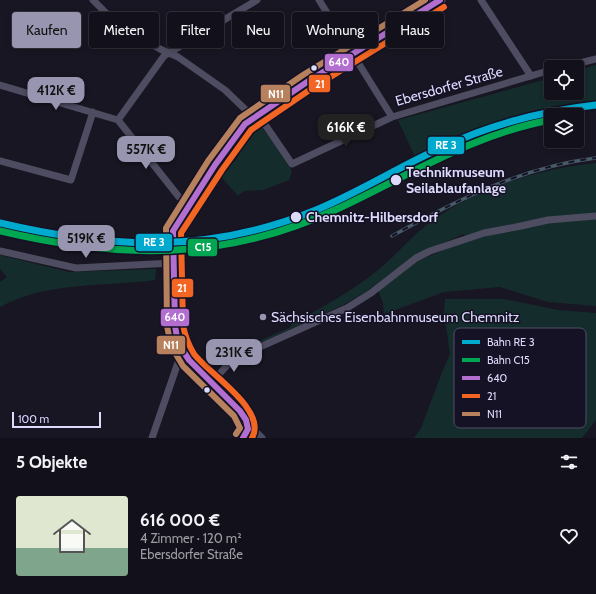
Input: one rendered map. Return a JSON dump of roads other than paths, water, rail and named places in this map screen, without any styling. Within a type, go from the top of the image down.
[{"type":"main road","points":[[173,275],[172,234],[189,205],[239,130],[254,116],[440,0]]},
{"type":"main road","points":[[175,309],[176,339],[182,351],[211,383],[240,410],[246,420],[247,435]]},
{"type":"street","points":[[93,0],[109,16],[130,32],[178,57],[212,80],[254,116]]},
{"type":"street","points":[[118,120],[168,52],[257,0]]},
{"type":"street","points":[[319,0],[392,117]]},
{"type":"street","points":[[481,0],[531,76]]},
{"type":"street","points":[[584,62],[596,59]]},
{"type":"street","name":"Ebersdorfer Straße","points":[[254,116],[264,123],[292,164],[392,117],[544,72]]},
{"type":"street","points":[[0,85],[118,120],[179,197],[189,205]]},
{"type":"street","points":[[0,161],[71,180],[93,112]]},
{"type":"street","points":[[211,383],[233,360],[347,308],[371,293],[416,258],[430,251],[484,234],[548,220],[596,216]]},
{"type":"street","points":[[0,251],[76,268],[173,263]]},
{"type":"street","points":[[152,438],[182,351]]},
{"type":"street","points":[[247,435],[255,431],[262,438]]},
{"type":"tunnel","points":[[173,275],[175,309]]},
{"type":"railway","points":[[392,236],[466,198],[516,177],[569,162],[596,158]]},
{"type":"rail line","name":"C15","points":[[0,231],[87,247],[129,250],[170,250],[212,247],[253,239],[295,226],[337,209],[441,157],[495,135],[522,126],[544,121]]},
{"type":"place","name":"Technikmuseum Seilablaufanlage","points":[[396,180]]},
{"type":"place","name":"Chemnitz-Hilbersdorf","points":[[296,217]]},
{"type":"place","name":"Sächsisches Eisenbahnmuseum Chemnitz","points":[[263,317]]}]
